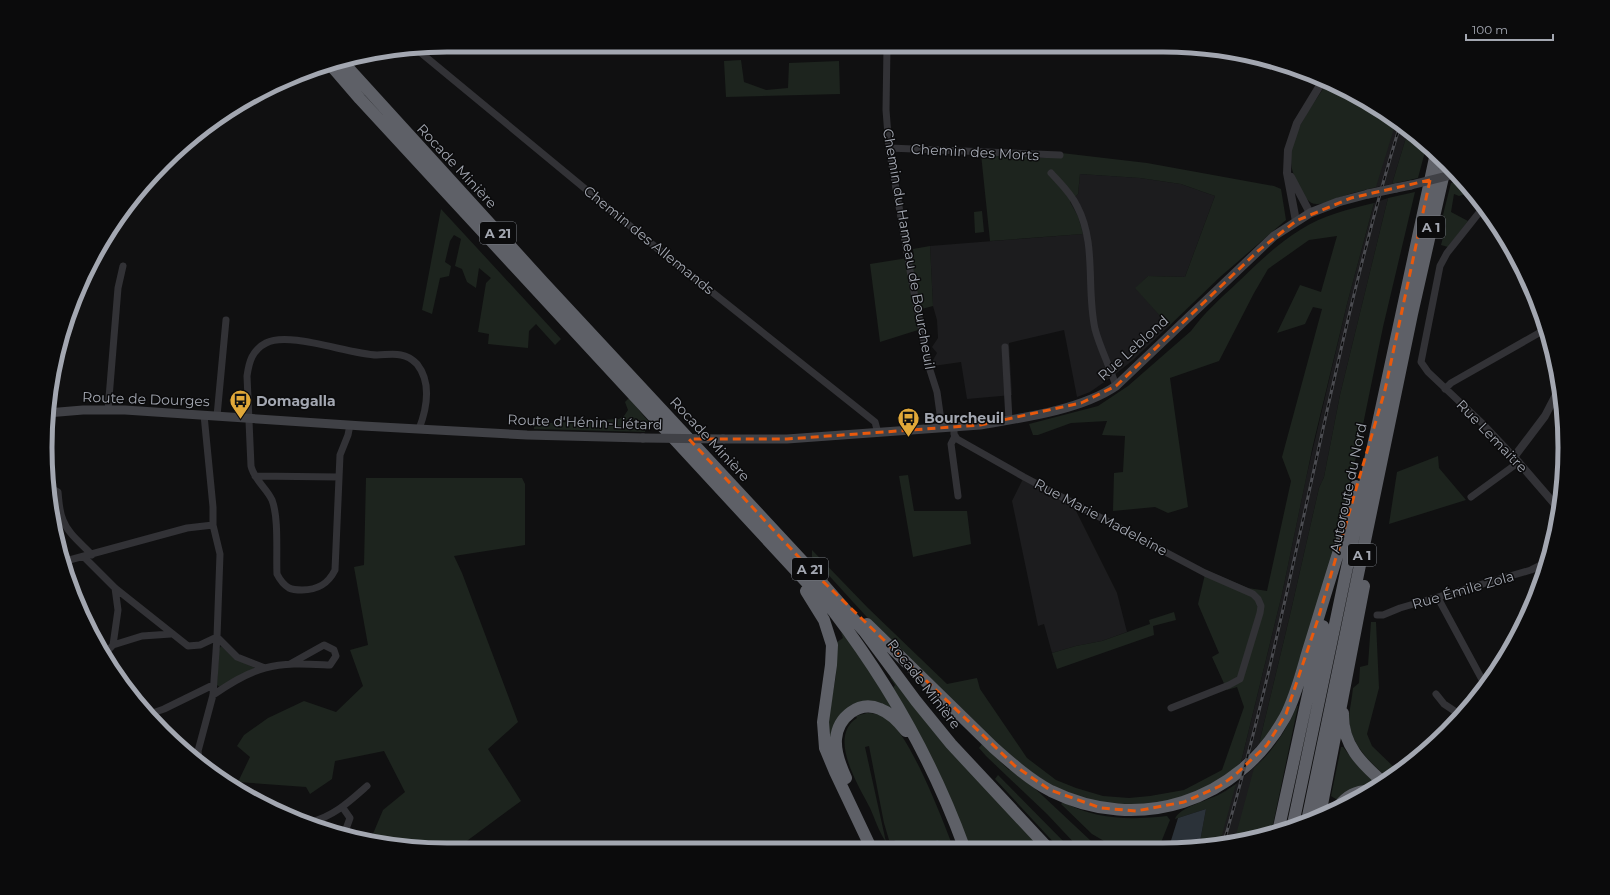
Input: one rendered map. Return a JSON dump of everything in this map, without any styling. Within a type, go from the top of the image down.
[{"type":"highway","name":"Rocade Minière","points":[[345,65],[538,276],[808,567],[864,631],[916,701],[951,744],[1043,843]]},
{"type":"highway","name":"Rocade Minière","points":[[333,69],[771,542],[834,612],[882,680],[921,748],[943,794],[962,843]]},
{"type":"highway","name":"Autoroute du Nord","points":[[1294,821],[1434,161]]},
{"type":"highway","name":"Autoroute du Nord","points":[[1308,815],[1418,290],[1445,171]]},
{"type":"highway","points":[[1379,778],[1358,759],[1349,744],[1343,723],[1346,684],[1418,290]]},
{"type":"highway","points":[[1279,825],[1342,541],[1362,465],[1385,390]]},
{"type":"highway","points":[[808,567],[832,587],[907,665],[1015,766],[1050,790],[1080,803],[1101,808],[1136,811],[1168,807],[1214,789],[1235,775],[1266,745],[1286,714],[1293,697],[1342,541]]},
{"type":"highway","points":[[771,542],[777,556],[816,605],[829,634],[832,645],[831,665],[823,722],[825,748],[838,780],[869,843]]},
{"type":"highway","points":[[1321,810],[1342,692],[1346,684]]},
{"type":"highway","points":[[878,843],[840,764],[836,744],[839,727],[846,716],[855,709],[862,707],[876,707],[884,710],[896,719],[921,748]]},
{"type":"main road","name":"Rue Leblond","points":[[878,432],[942,428],[954,432],[1081,403],[1098,396],[1116,386],[1274,236],[1296,221],[1310,213],[1345,200],[1449,175]]},
{"type":"main road","name":"Route de Dourges","points":[[54,412],[108,410],[364,426]]},
{"type":"main road","name":"Route d'Hénin-Liétard","points":[[364,426],[527,435],[724,439],[787,439],[878,432]]},
{"type":"street","name":"Chemin du Hameau de Bourcheuil","points":[[887,52],[886,110],[889,148],[912,282],[929,367],[937,392],[942,428]]},
{"type":"street","name":"Chemin des Allemands","points":[[422,53],[658,249],[875,422],[878,427],[878,432]]},
{"type":"street","points":[[1296,221],[1286,173],[1288,150],[1297,123],[1320,85]]},
{"type":"street","name":"Chemin des Morts","points":[[889,148],[1060,156]]},
{"type":"street","points":[[1287,168],[1310,213]]},
{"type":"street","points":[[1051,173],[1069,193],[1077,206],[1087,233],[1090,252],[1095,329],[1116,386]]},
{"type":"street","name":"Rue Lemaitre","points":[[1480,212],[1447,253],[1440,266],[1421,362],[1422,365],[1445,389],[1482,423],[1516,459],[1554,503]]},
{"type":"street","points":[[108,410],[118,288],[122,266]]},
{"type":"street","points":[[217,416],[226,320]]},
{"type":"street","points":[[1445,389],[1451,384],[1541,332]]},
{"type":"street","points":[[350,425],[348,435],[340,455],[335,570],[331,579],[320,587],[308,590],[291,589],[282,582],[277,574],[275,514],[273,503],[270,496],[255,476],[251,466],[247,376],[252,355],[258,348],[266,343],[284,338],[372,354],[403,355],[411,359],[416,364],[421,372],[426,391],[427,402],[419,429]]},
{"type":"street","points":[[1005,347],[1009,420]]},
{"type":"street","points":[[1471,497],[1516,459],[1545,416],[1555,397]]},
{"type":"street","points":[[198,754],[213,695],[220,554],[213,525],[213,507],[204,415]]},
{"type":"street","points":[[954,432],[951,444],[958,496]]},
{"type":"street","name":"Rue Marie Madeleine","points":[[954,432],[963,443],[1205,573],[1249,592],[1258,599],[1260,613],[1240,679],[1230,685],[1171,708]]},
{"type":"street","points":[[255,476],[339,477]]},
{"type":"street","points":[[54,490],[58,492],[60,511],[69,531],[92,554]]},
{"type":"street","points":[[68,561],[187,528],[213,525]]},
{"type":"street","points":[[84,557],[115,588],[188,646],[200,644],[217,637]]},
{"type":"street","name":"Rue Émile Zola","points":[[1377,615],[1383,615],[1400,608],[1531,570],[1540,565]]},
{"type":"street","points":[[113,645],[118,610],[115,588]]},
{"type":"street","points":[[1438,598],[1482,680]]},
{"type":"street","points":[[108,650],[113,645],[142,636],[171,634]]},
{"type":"street","points":[[217,637],[237,656],[265,668]]},
{"type":"street","points":[[213,695],[238,678],[265,668],[290,664],[330,665],[336,656],[334,650],[324,645],[290,664]]},
{"type":"street","points":[[154,712],[213,685]]},
{"type":"street","points":[[1436,694],[1444,704],[1456,712]]},
{"type":"street","points":[[315,820],[329,816],[343,808],[367,786]]},
{"type":"street","points":[[343,808],[350,818],[346,828]]},
{"type":"highlighted area","points":[[1430,180],[1385,390],[1318,619],[1286,714],[1267,745],[1235,775],[1220,786],[1184,802],[1136,811],[1101,808],[1050,790],[1015,766],[808,567],[689,439],[787,439],[980,425],[1081,403],[1116,386],[1258,251],[1296,221],[1351,198]]},
{"type":"shaded area","points":[[741,60],[744,82],[766,90],[788,88],[789,63],[839,61],[840,94],[726,97],[724,61]]},
{"type":"shaded area","points":[[1324,87],[1360,105],[1394,128],[1376,187],[1352,193],[1321,204],[1315,204],[1307,200],[1294,175],[1291,157],[1296,135],[1307,113]]},
{"type":"shaded area","points":[[1387,123],[1406,137],[1392,184],[1367,189]]},
{"type":"shaded area","points":[[1406,137],[1425,152],[1418,178],[1392,184]]},
{"type":"shaded area","points":[[1053,152],[1147,163],[1274,186],[1281,189],[1286,220],[1220,277],[1169,326],[1135,288],[1148,276],[1185,277],[1215,196],[1181,184],[1140,178],[1080,174],[1078,194],[1070,202],[1078,216],[1083,234],[990,241],[981,154],[1043,158]]},
{"type":"shaded area","points":[[1080,174],[1140,178],[1181,184],[1215,196],[1185,277],[1148,276],[1136,288],[1169,326],[1133,360],[1113,376],[1090,392],[1077,397],[1064,330],[1009,343],[1012,395],[967,399],[961,362],[933,366],[932,362],[937,353],[932,347],[938,338],[937,320],[933,306],[930,246],[1082,234],[1078,216],[1070,202],[1078,194]]},
{"type":"shaded area","points":[[1455,182],[1466,194],[1459,196],[1454,194],[1451,212],[1468,221],[1448,247],[1441,245],[1446,226],[1443,215],[1451,183]]},
{"type":"shaded area","points":[[1415,192],[1383,327],[1358,449],[1327,575],[1285,705],[1274,726],[1259,744],[1319,488],[1324,477],[1340,395],[1388,198]]},
{"type":"shaded area","points":[[1388,198],[1340,395],[1324,477],[1319,488],[1259,744],[1241,762],[1282,594],[1306,478],[1347,304],[1374,203]]},
{"type":"shaded area","points":[[1374,203],[1347,304],[1313,445],[1282,594],[1241,762],[1223,777],[1203,789],[1182,798],[1159,803],[1136,805],[1112,804],[1067,792],[1051,784],[1022,765],[1009,754],[899,650],[812,557],[812,550],[868,608],[947,684],[977,678],[980,689],[1027,758],[1056,780],[1103,796],[1129,798],[1184,790],[1222,770],[1244,707],[1237,687],[1227,690],[1212,657],[1219,653],[1198,604],[1206,570],[1248,588],[1267,591],[1291,481],[1282,457],[1322,309],[1313,307],[1305,324],[1277,333],[1300,285],[1321,292],[1337,236],[1309,240],[1268,269],[1219,361],[1170,378],[1188,507],[1168,513],[1155,507],[1113,511],[1114,473],[1123,472],[1125,436],[1102,435],[1107,421],[1071,423],[1038,435],[1033,435],[1029,424],[1098,406],[1128,386],[1191,331],[1201,318],[1219,300],[1283,242],[1300,230],[1327,216]]},
{"type":"shaded area","points":[[441,209],[561,339],[555,345],[536,324],[529,331],[528,348],[488,344],[489,334],[478,332],[486,283],[491,278],[479,268],[476,288],[467,282],[462,269],[455,266],[461,239],[454,235],[450,241],[445,262],[451,266],[449,276],[440,278],[432,314],[422,310]]},
{"type":"shaded area","points":[[982,211],[984,232],[975,233],[974,212]]},
{"type":"shaded area","points":[[930,246],[933,306],[914,311],[918,330],[880,342],[870,264],[914,257],[913,249]]},
{"type":"shaded area","points":[[629,398],[648,421],[645,432],[534,429],[534,427],[549,423],[619,419],[624,416],[628,410],[625,402]]},
{"type":"shaded area","points":[[1438,456],[1439,468],[1466,500],[1389,524],[1397,472]]},
{"type":"shaded area","points":[[908,475],[914,511],[967,511],[971,544],[913,557],[899,476]]},
{"type":"shaded area","points":[[1024,477],[1077,505],[1075,509],[1117,593],[1127,632],[1102,641],[1076,646],[1052,653],[1044,624],[1038,626],[1012,501]]},
{"type":"shaded area","points":[[366,478],[522,478],[525,484],[525,545],[454,556],[462,573],[518,722],[488,749],[521,801],[464,843],[396,840],[372,835],[383,810],[405,792],[384,751],[335,761],[332,779],[310,794],[306,787],[238,782],[250,757],[237,746],[244,735],[268,718],[304,701],[336,712],[363,686],[350,650],[368,645],[354,567],[364,565]]},
{"type":"shaded area","points":[[1174,612],[1176,620],[1153,626],[1154,635],[1057,669],[1052,653],[1076,646],[1102,641],[1150,624],[1149,620]]},
{"type":"shaded area","points":[[1371,622],[1376,622],[1379,688],[1367,734],[1372,746],[1394,767],[1384,774],[1362,752],[1350,726],[1349,716],[1353,688],[1359,683],[1360,667],[1368,665]]},
{"type":"shaded area","points":[[841,632],[858,653],[896,711],[863,704],[831,747],[828,721],[836,675],[837,642],[843,638]]},
{"type":"shaded area","points":[[221,646],[234,658],[255,668],[221,688],[217,685],[219,649]]},
{"type":"shaded area","points":[[892,676],[1038,843],[967,843],[893,688],[895,685],[890,678]]},
{"type":"shaded area","points":[[1298,706],[1272,828],[1236,836],[1254,768],[1268,754]]},
{"type":"shaded area","points":[[867,713],[881,715],[895,726],[915,758],[951,843],[898,843],[894,840],[889,840],[884,823],[869,746],[865,747],[886,842],[848,762],[845,749],[845,737],[848,726],[857,718],[856,716]]},
{"type":"shaded area","points":[[982,744],[1009,770],[1013,768],[1091,841],[1104,841],[1092,834],[1061,804],[1063,802],[1089,812],[1114,817],[1140,818],[1167,816],[1170,820],[1161,843],[1074,843],[1047,814],[979,748]]},
{"type":"shaded area","points":[[1341,747],[1343,747],[1374,781],[1339,801],[1331,796]]},
{"type":"shaded area","points":[[1263,759],[1245,834],[1209,840],[1222,793],[1236,784]]},
{"type":"shaded area","points":[[998,775],[1065,843],[1054,843],[995,779]]},
{"type":"shaded area","points":[[1236,784],[1221,839],[1200,841],[1206,809],[1175,819],[1188,807],[1224,792]]},
{"type":"shaded area","points":[[1206,809],[1200,841],[1170,843],[1178,818]]},
{"type":"shaded area","points":[[938,840],[939,843],[929,843]]},
{"type":"railway","points":[[1225,838],[1248,755],[1270,665],[1352,304],[1398,131]]},
{"type":"place","name":"Domagalla","points":[[241,420]]},
{"type":"place","name":"Bourcheuil","points":[[908,438]]}]
